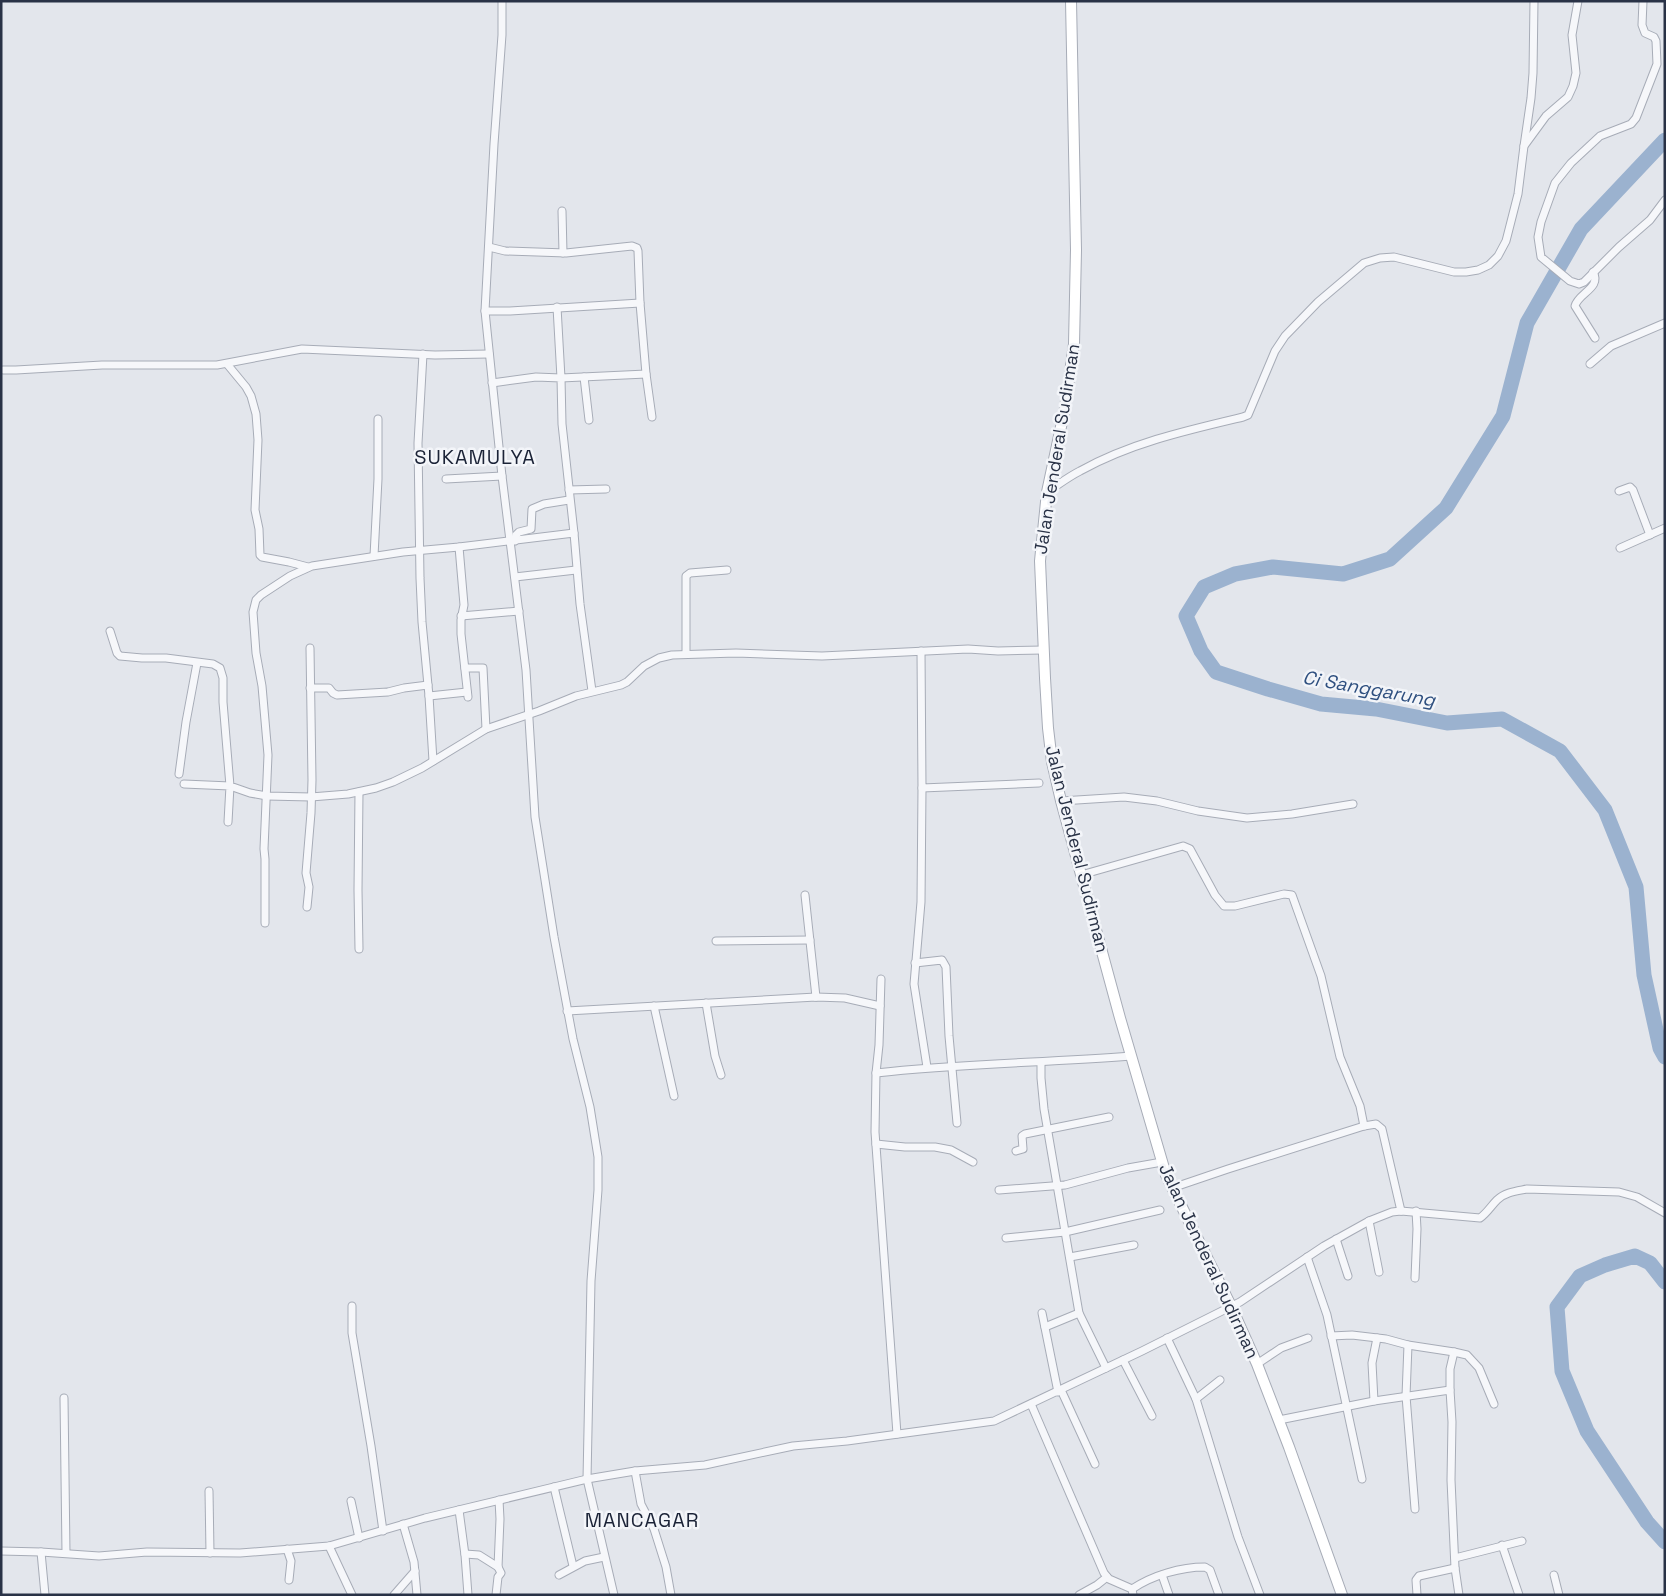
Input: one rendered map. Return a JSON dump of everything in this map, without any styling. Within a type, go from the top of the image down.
[{"type":"main road","name":"Jalan Jenderal Sudirman","points":[[1071,1],[1076,250],[1074,344],[1065,408],[1047,492],[1040,561],[1043,650],[1052,762],[1081,875],[1162,1162],[1172,1188],[1231,1306],[1279,1420],[1342,1595]]},
{"type":"street","points":[[502,1],[502,34],[485,311],[502,476],[513,541],[515,577],[530,713],[535,817],[554,937],[568,1011],[590,1108],[598,1157],[598,1190],[592,1281],[587,1479],[614,1595]]},
{"type":"street","points":[[1047,492],[1080,471],[1122,452],[1171,434],[1248,415],[1275,351],[1285,336],[1318,302],[1364,263],[1380,258],[1394,257],[1454,272],[1478,270],[1489,265],[1498,256],[1506,241],[1518,194],[1531,98],[1534,1]]},
{"type":"street","points":[[1524,146],[1546,116],[1568,96],[1573,86],[1576,73],[1572,35],[1578,1]]},
{"type":"street","points":[[1643,1],[1642,25],[1645,33],[1656,40],[1657,64],[1640,113],[1631,124],[1600,136],[1555,182],[1538,236],[1541,257],[1570,281],[1579,284],[1584,282],[1619,247],[1650,220],[1665,200]]},
{"type":"street","points":[[562,210],[562,253]]},
{"type":"street","points":[[488,247],[505,251],[562,253],[634,246],[637,248],[646,374],[652,417]]},
{"type":"street","points":[[1593,272],[1596,278],[1594,285],[1578,299],[1575,306],[1594,338]]},
{"type":"street","points":[[485,311],[640,303]]},
{"type":"street","points":[[557,307],[562,424],[574,533],[576,570],[592,691]]},
{"type":"street","points":[[1590,364],[1610,346],[1665,323]]},
{"type":"street","points":[[3,370],[102,365],[196,366],[227,364],[302,349],[423,354],[489,354]]},
{"type":"street","points":[[423,354],[418,443],[420,551],[422,622],[433,762]]},
{"type":"street","points":[[227,364],[246,387],[251,396],[256,414],[258,482],[255,510],[259,529],[260,555],[308,568]]},
{"type":"street","points":[[492,383],[536,377],[561,378],[646,374]]},
{"type":"street","points":[[584,377],[589,420]]},
{"type":"street","points":[[374,556],[378,479],[378,419]]},
{"type":"street","points":[[446,479],[502,476]]},
{"type":"street","points":[[1620,490],[1630,488],[1633,490],[1650,535]]},
{"type":"street","points":[[569,490],[606,490]]},
{"type":"street","points":[[513,541],[519,532],[531,529],[532,509],[544,504],[569,500]]},
{"type":"street","points":[[1620,548],[1665,528]]},
{"type":"street","points":[[265,923],[266,737],[262,686],[256,653],[254,605],[261,595],[290,576],[308,568],[374,556],[574,533]]},
{"type":"street","points":[[429,696],[467,694],[461,634],[461,616],[464,605],[459,547]]},
{"type":"street","points":[[515,577],[576,570]]},
{"type":"street","points":[[686,654],[686,576],[690,573],[728,570]]},
{"type":"street","points":[[461,616],[519,611]]},
{"type":"street","points":[[110,631],[117,653],[120,656],[166,658],[213,664],[218,666],[222,672],[230,786],[228,822]]},
{"type":"street","points":[[308,907],[309,887],[306,873],[312,797],[310,648]]},
{"type":"street","points":[[184,784],[230,786],[267,796],[312,797],[360,792],[393,782],[433,762],[486,729],[592,691],[628,682],[644,666],[659,658],[686,654],[736,652],[822,656],[968,649],[998,651],[1043,650]]},
{"type":"street","points":[[920,651],[921,902],[914,984],[927,1067]]},
{"type":"street","points":[[179,774],[196,663]]},
{"type":"street","points":[[465,668],[483,668],[486,729]]},
{"type":"street","points":[[310,688],[329,688],[337,695],[388,692],[428,685]]},
{"type":"street","points":[[922,788],[1039,783]]},
{"type":"street","points":[[359,949],[360,792]]},
{"type":"street","points":[[1061,800],[1124,797],[1157,801],[1198,811],[1247,818],[1292,814],[1353,804]]},
{"type":"street","points":[[1081,875],[1183,846],[1190,849],[1215,895],[1224,906],[1234,906],[1284,894],[1292,895],[1321,976],[1340,1057],[1360,1106],[1364,1126]]},
{"type":"street","points":[[805,895],[816,997]]},
{"type":"street","points":[[716,941],[810,940]]},
{"type":"street","points":[[915,963],[942,960],[946,967],[957,1123]]},
{"type":"street","points":[[881,979],[879,1045],[876,1073],[876,1144],[897,1434]]},
{"type":"street","points":[[568,1011],[816,997],[845,998],[880,1006]]},
{"type":"street","points":[[706,1003],[715,1056],[721,1075]]},
{"type":"street","points":[[654,1006],[674,1096]]},
{"type":"street","points":[[952,1066],[1131,1056]]},
{"type":"street","points":[[876,1073],[927,1067],[1131,1056]]},
{"type":"street","points":[[1041,1062],[1041,1078],[1048,1128],[1079,1313],[1106,1368]]},
{"type":"street","points":[[1016,1151],[1023,1149],[1022,1136],[1025,1134],[1109,1117]]},
{"type":"street","points":[[1172,1188],[1211,1174],[1364,1126],[1376,1124],[1382,1129],[1402,1211]]},
{"type":"street","points":[[876,1144],[935,1147],[951,1150],[973,1162]]},
{"type":"street","points":[[1000,1190],[1073,1183],[1128,1168],[1162,1162]]},
{"type":"street","points":[[1,1551],[99,1556],[147,1552],[240,1553],[329,1546],[403,1524],[587,1479],[635,1471],[697,1466],[793,1446],[847,1441],[992,1422],[1060,1391],[1231,1306],[1250,1296],[1336,1239],[1392,1212],[1402,1211],[1480,1218],[1501,1197],[1515,1191],[1527,1189],[1619,1192],[1637,1196],[1665,1213]]},
{"type":"street","points":[[1006,1238],[1065,1232],[1160,1210]]},
{"type":"street","points":[[1415,1278],[1416,1212]]},
{"type":"street","points":[[1369,1222],[1379,1272]]},
{"type":"street","points":[[1336,1239],[1348,1276]]},
{"type":"street","points":[[1070,1257],[1134,1245]]},
{"type":"street","points":[[1307,1257],[1322,1299],[1331,1334],[1362,1479]]},
{"type":"street","points":[[352,1306],[352,1333],[383,1531]]},
{"type":"street","points":[[1042,1313],[1048,1351],[1060,1391],[1095,1464]]},
{"type":"street","points":[[1045,1327],[1079,1313]]},
{"type":"street","points":[[1331,1334],[1377,1338],[1467,1356],[1475,1362],[1482,1374],[1494,1404]]},
{"type":"street","points":[[1167,1338],[1194,1394],[1238,1537],[1260,1595]]},
{"type":"street","points":[[1254,1360],[1308,1338]]},
{"type":"street","points":[[1374,1401],[1372,1363],[1377,1338]]},
{"type":"street","points":[[1408,1345],[1406,1396],[1415,1509]]},
{"type":"street","points":[[1454,1352],[1450,1369],[1452,1422],[1450,1480],[1455,1568],[1459,1595]]},
{"type":"street","points":[[1123,1360],[1152,1416]]},
{"type":"street","points":[[1194,1394],[1220,1380]]},
{"type":"street","points":[[1279,1420],[1374,1401],[1450,1390]]},
{"type":"street","points":[[64,1398],[66,1553]]},
{"type":"street","points":[[1031,1404],[1107,1577],[1132,1592],[1140,1584],[1162,1575],[1205,1566],[1210,1570],[1219,1595]]},
{"type":"street","points":[[635,1471],[641,1504],[654,1529],[664,1561],[671,1595]]},
{"type":"street","points":[[554,1487],[572,1563]]},
{"type":"street","points":[[209,1491],[210,1553]]},
{"type":"street","points":[[496,1595],[499,1572],[499,1500]]},
{"type":"street","points":[[351,1501],[359,1538]]},
{"type":"street","points":[[458,1510],[468,1595]]},
{"type":"street","points":[[403,1524],[414,1567],[417,1595]]},
{"type":"street","points":[[1455,1558],[1522,1541]]},
{"type":"street","points":[[1502,1545],[1519,1595]]},
{"type":"street","points":[[329,1546],[352,1595]]},
{"type":"street","points":[[287,1549],[292,1562],[289,1580]]},
{"type":"street","points":[[41,1552],[46,1595]]},
{"type":"street","points":[[465,1557],[479,1555],[499,1572]]},
{"type":"street","points":[[559,1575],[572,1563],[604,1557]]},
{"type":"street","points":[[394,1595],[414,1567]]},
{"type":"street","points":[[1417,1595],[1416,1580],[1419,1576],[1455,1568]]},
{"type":"street","points":[[1162,1575],[1169,1595]]},
{"type":"street","points":[[1554,1575],[1559,1595]]},
{"type":"street","points":[[1079,1595],[1107,1577]]},
{"type":"waterway","name":"Ci Sanggarung","points":[[1665,140],[1581,229],[1527,323],[1503,416],[1446,508],[1390,559],[1343,574],[1273,567],[1235,574],[1204,587],[1186,616],[1201,651],[1216,672],[1321,704],[1376,709],[1447,723],[1502,719],[1560,751],[1605,810],[1636,887],[1644,975],[1660,1048],[1665,1057]]},
{"type":"waterway","name":"Ci Sanggarung","points":[[1665,1282],[1650,1263],[1635,1256],[1605,1265],[1580,1276],[1557,1307],[1562,1371],[1587,1431],[1647,1522],[1665,1542]]},
{"type":"district","name":"SUKAMULYA","points":[[475,457]]},
{"type":"district","name":"MANCAGAR","points":[[642,1520]]}]
